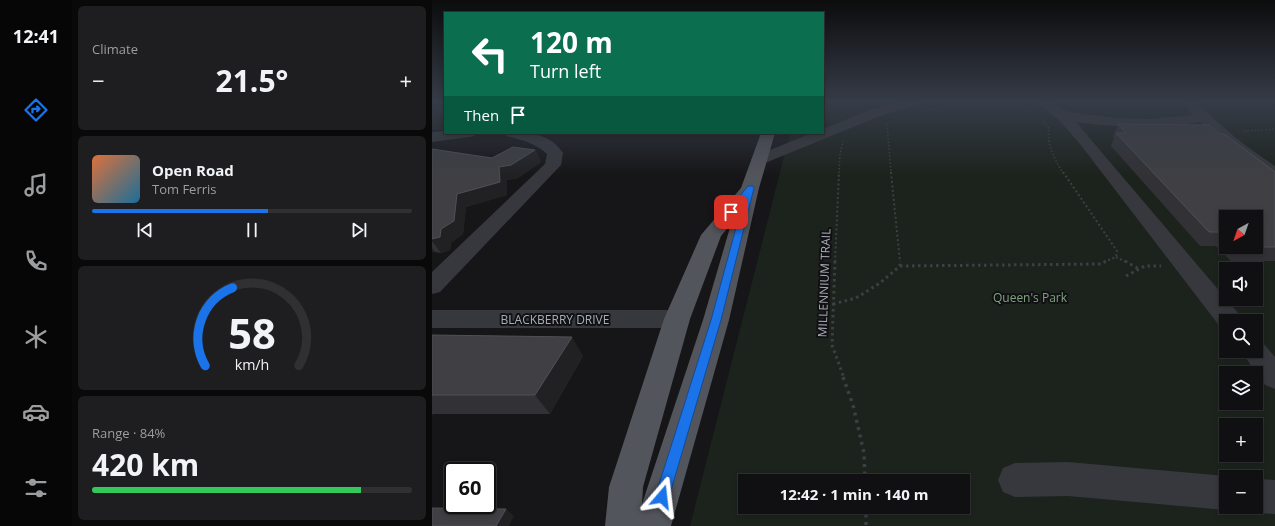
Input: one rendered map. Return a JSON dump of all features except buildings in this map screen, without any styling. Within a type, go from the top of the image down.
[{"type":"main road","points":[[653,526],[716,320],[750,188],[768,134]]},
{"type":"main road","points":[[623,526],[626,487],[678,319],[711,235],[750,188]]},
{"type":"street","points":[[836,127],[845,130]]},
{"type":"street","points":[[759,160],[851,127]]},
{"type":"street","points":[[1063,127],[1085,141],[1224,314]]},
{"type":"street","points":[[1213,127],[1241,151],[1275,174]]},
{"type":"street","points":[[432,137],[460,134]]},
{"type":"street","points":[[432,286],[553,165],[555,153],[544,142],[526,135],[518,134]]},
{"type":"street","name":"BLACKBERRY DRIVE","points":[[432,319],[678,319]]},
{"type":"street","points":[[1260,358],[1275,377]]},
{"type":"street","points":[[1015,480],[1068,479],[1219,492]]},
{"type":"street","points":[[1263,496],[1275,497]]},
{"type":"path","points":[[887,127],[900,266]]},
{"type":"path","points":[[1048,127],[1054,159],[1117,251],[1116,257]]},
{"type":"path","points":[[1048,132],[1055,127]]},
{"type":"path","points":[[1242,131],[1275,129]]},
{"type":"path","name":"MILLENNIUM TRAIL","points":[[845,130],[840,161],[832,345],[853,405],[864,453],[865,474]]},
{"type":"path","points":[[833,304],[856,298],[880,283],[900,266],[1101,264],[1116,257]]},
{"type":"path","points":[[1116,257],[1139,269]]},
{"type":"path","points":[[1126,276],[1145,266],[1164,266]]},
{"type":"path","points":[[866,514],[866,526]]},
{"type":"green space","points":[[432,127],[444,127],[444,130],[432,130]]},
{"type":"green space","name":"Queen's Park","points":[[824,127],[1275,127],[1275,526],[690,526],[790,134],[824,134]]},
{"type":"route","points":[[662,497],[716,320],[750,188],[731,212]]}]
